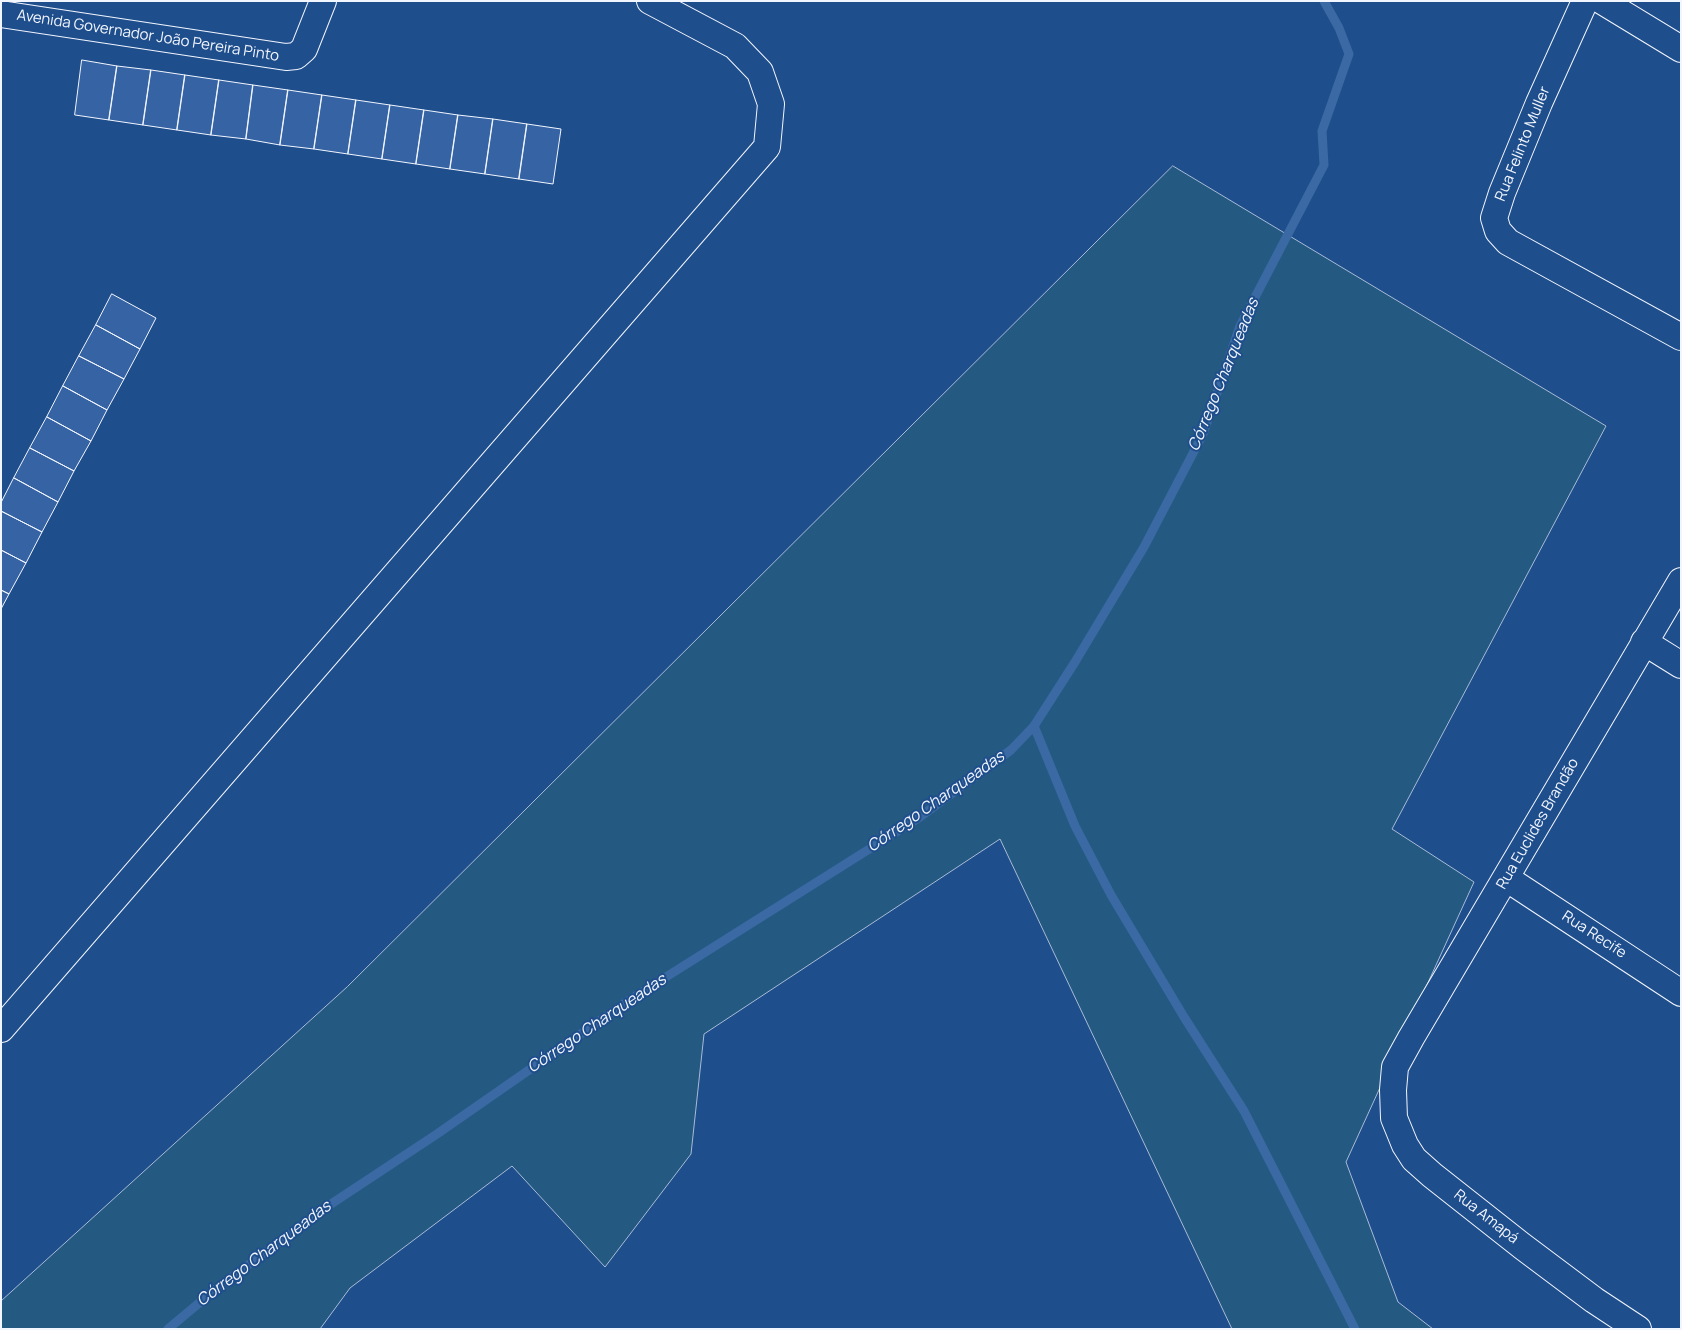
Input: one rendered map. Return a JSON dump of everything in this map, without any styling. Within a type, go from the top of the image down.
[{"type":"street","name":"Avenida Governador João Pereira Pinto","points":[[1,14],[57,11],[286,57],[296,56],[304,50],[323,1]]},
{"type":"street","points":[[1,1030],[767,147],[771,104],[760,72],[735,46],[650,1]]},
{"type":"street","name":"Rua Felinto Muller","points":[[1585,1],[1539,102],[1502,193],[1494,218],[1498,231],[1508,242],[1681,337]]},
{"type":"street","points":[[1602,1],[1681,49]]},
{"type":"street","name":"Rua Euclides Brandão","points":[[1395,1067],[1681,581]]},
{"type":"street","points":[[1644,642],[1681,665]]},
{"type":"street","name":"Rua Recife","points":[[1506,878],[1681,993]]},
{"type":"street","name":"Rua Amapá","points":[[1395,1067],[1393,1090],[1394,1118],[1405,1145],[1414,1159],[1522,1246],[1594,1300],[1638,1329]]},
{"type":"shaded area","points":[[1173,166],[1606,426],[1392,829],[1474,882],[1346,1162],[1398,1302],[1433,1329],[1232,1329],[1000,839],[704,1034],[691,1154],[605,1267],[512,1166],[350,1288],[320,1329],[1,1329],[1,1301],[347,987]]},
{"type":"building","points":[[82,60],[117,66],[109,120],[75,115]]},
{"type":"building","points":[[117,66],[151,70],[143,125],[109,120]]},
{"type":"building","points":[[151,70],[185,75],[177,130],[143,125]]},
{"type":"building","points":[[185,75],[219,80],[211,135],[177,130]]},
{"type":"building","points":[[219,80],[253,85],[246,139],[211,135]]},
{"type":"building","points":[[253,85],[288,90],[280,145],[246,139]]},
{"type":"building","points":[[288,90],[322,95],[314,149],[280,145]]},
{"type":"building","points":[[322,95],[356,100],[348,154],[314,149]]},
{"type":"building","points":[[356,100],[390,105],[382,159],[348,154]]},
{"type":"building","points":[[390,105],[424,110],[416,164],[382,159]]},
{"type":"building","points":[[424,110],[458,115],[450,169],[416,164]]},
{"type":"building","points":[[458,115],[493,119],[485,174],[450,169]]},
{"type":"building","points":[[493,119],[527,124],[519,179],[485,174]]},
{"type":"building","points":[[527,124],[561,129],[553,184],[519,179]]},
{"type":"building","points":[[112,294],[156,318],[140,349],[96,325]]},
{"type":"building","points":[[96,325],[140,349],[124,379],[79,356]]},
{"type":"building","points":[[79,356],[124,379],[107,410],[63,386]]},
{"type":"building","points":[[63,386],[107,410],[91,441],[47,417]]},
{"type":"building","points":[[47,417],[91,441],[74,471],[30,448]]},
{"type":"building","points":[[30,448],[74,471],[58,502],[14,478]]},
{"type":"building","points":[[14,478],[58,502],[42,532],[1,511],[1,503]]},
{"type":"building","points":[[1,511],[42,532],[26,563],[1,550]]},
{"type":"building","points":[[1,550],[26,563],[9,594],[1,590]]},
{"type":"building","points":[[1,590],[9,594],[1,609]]},
{"type":"waterway","name":"Córrego Charqueadas","points":[[168,1329],[217,1288],[328,1206],[437,1134],[631,999],[917,819],[1011,750],[1034,726],[1144,547],[1203,434],[1240,326],[1324,165],[1322,131],[1349,54],[1339,28],[1324,1]]},
{"type":"waterway","points":[[1034,726],[1075,826],[1111,895],[1184,1017],[1244,1111],[1355,1329]]}]
